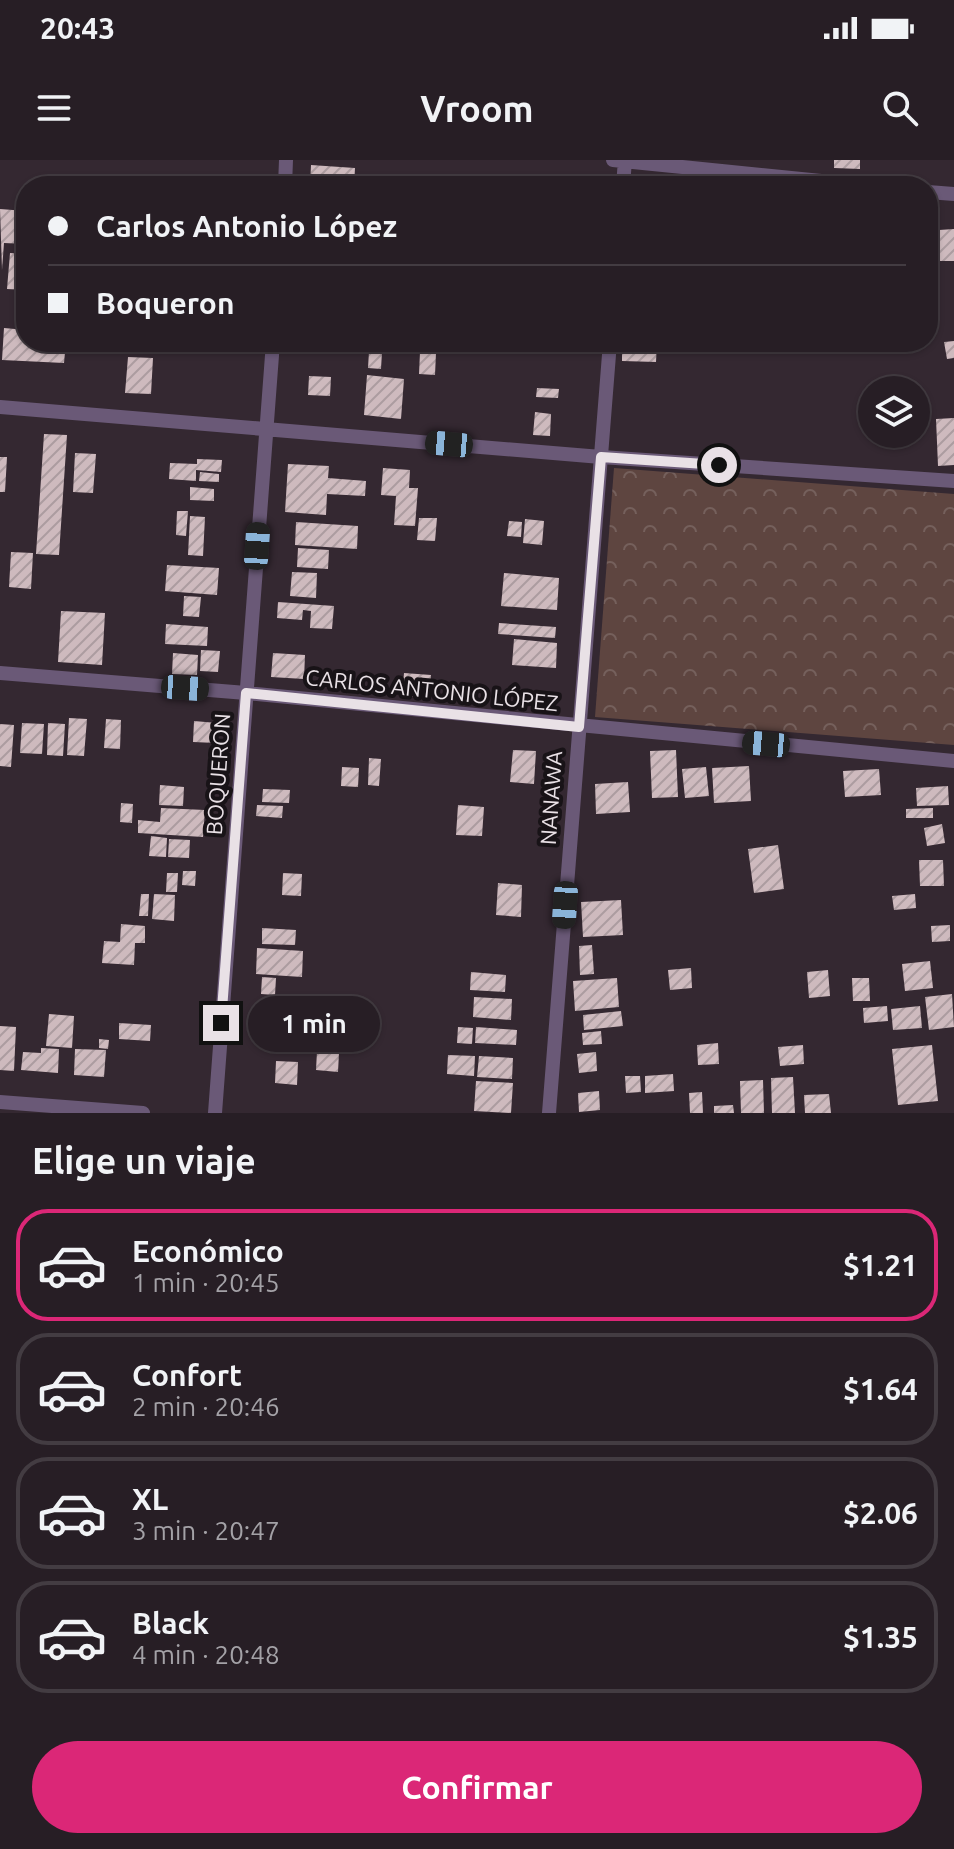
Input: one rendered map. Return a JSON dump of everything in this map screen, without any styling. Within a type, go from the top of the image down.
[{"type":"street","points":[[613,160],[776,176]]},
{"type":"street","name":"BOQUERON","points":[[215,1113],[272,352]]},
{"type":"street","name":"NANAWA","points":[[549,1113],[609,352]]},
{"type":"street","points":[[0,407],[601,457],[954,481]]},
{"type":"street","name":"CARLOS ANTONIO LÓPEZ","points":[[0,673],[246,693],[954,761]]},
{"type":"street","points":[[0,1102],[143,1113]]},
{"type":"green space","points":[[614,468],[954,494],[954,745],[595,717]]},
{"type":"building","points":[[834,160],[860,160],[860,169],[834,168]]},
{"type":"building","points":[[311,165],[355,168],[355,176],[310,176]]},
{"type":"building","points":[[0,209],[16,210],[16,244],[4,243],[2,270]]},
{"type":"building","points":[[954,229],[954,261],[939,261],[939,230]]},
{"type":"building","points":[[10,253],[16,253],[16,289],[7,289]]},
{"type":"building","points":[[4,328],[16,329],[16,352],[65,352],[64,363],[2,360]]},
{"type":"building","points":[[954,341],[954,358],[947,359],[944,342]]},
{"type":"building","points":[[369,352],[382,352],[381,369],[368,368]]},
{"type":"building","points":[[420,352],[436,353],[435,375],[419,374]]},
{"type":"building","points":[[622,352],[656,352],[656,362],[622,361]]},
{"type":"building","points":[[128,357],[153,358],[151,394],[125,393]]},
{"type":"building","points":[[367,375],[404,379],[401,419],[364,415]]},
{"type":"building","points":[[309,376],[331,377],[330,396],[308,395]]},
{"type":"building","points":[[537,388],[559,389],[558,398],[536,397]]},
{"type":"building","points":[[535,412],[551,414],[550,436],[533,435]]},
{"type":"building","points":[[954,418],[954,465],[938,466],[936,419]]},
{"type":"building","points":[[44,434],[67,435],[59,555],[36,554]]},
{"type":"building","points":[[75,453],[96,454],[93,493],[73,492]]},
{"type":"building","points":[[0,457],[7,457],[5,492],[0,492]]},
{"type":"building","points":[[197,459],[222,460],[221,472],[196,470],[196,481],[169,479],[170,463],[197,464]]},
{"type":"building","points":[[288,464],[329,466],[328,478],[366,481],[365,496],[327,494],[326,515],[285,512]]},
{"type":"building","points":[[383,468],[410,470],[409,488],[418,488],[415,526],[394,525],[396,496],[381,495]]},
{"type":"building","points":[[200,472],[219,474],[219,482],[199,481]]},
{"type":"building","points":[[190,487],[214,489],[214,501],[190,500]]},
{"type":"building","points":[[177,511],[188,511],[186,536],[176,535]]},
{"type":"building","points":[[190,516],[205,517],[203,556],[188,555]]},
{"type":"building","points":[[419,518],[437,518],[435,541],[417,540]]},
{"type":"building","points":[[525,519],[544,521],[542,545],[523,543]]},
{"type":"building","points":[[509,521],[522,522],[521,537],[507,536]]},
{"type":"building","points":[[296,522],[358,526],[357,549],[295,545]]},
{"type":"building","points":[[298,548],[329,550],[328,569],[297,567]]},
{"type":"building","points":[[11,552],[33,553],[31,589],[9,587]]},
{"type":"building","points":[[167,565],[219,568],[217,595],[165,591]]},
{"type":"building","points":[[292,572],[317,573],[316,598],[290,596]]},
{"type":"building","points":[[504,573],[559,578],[557,610],[501,606]]},
{"type":"building","points":[[184,596],[201,597],[199,617],[183,616]]},
{"type":"building","points":[[278,602],[334,606],[332,629],[310,628],[311,611],[303,610],[302,620],[277,618]]},
{"type":"building","points":[[61,611],[105,613],[102,665],[58,662]]},
{"type":"building","points":[[499,623],[556,627],[555,638],[498,634]]},
{"type":"building","points":[[166,624],[208,627],[207,646],[165,644]]},
{"type":"building","points":[[514,639],[557,643],[556,668],[512,665]]},
{"type":"building","points":[[201,650],[220,651],[218,672],[200,671]]},
{"type":"building","points":[[173,653],[198,655],[197,675],[172,674]]},
{"type":"building","points":[[273,653],[305,655],[304,679],[271,677]]},
{"type":"building","points":[[404,673],[431,675],[429,698],[402,696]]},
{"type":"building","points":[[69,718],[87,719],[84,756],[67,755]]},
{"type":"building","points":[[106,719],[121,720],[120,749],[104,748]]},
{"type":"building","points":[[194,721],[217,723],[216,743],[193,742]]},
{"type":"building","points":[[22,723],[44,724],[42,754],[20,753]]},
{"type":"building","points":[[48,723],[65,724],[63,756],[47,755]]},
{"type":"building","points":[[0,724],[14,725],[11,767],[0,766]]},
{"type":"building","points":[[513,750],[536,751],[534,784],[510,782]]},
{"type":"building","points":[[676,750],[678,797],[652,798],[650,751]]},
{"type":"building","points":[[369,758],[381,759],[379,786],[368,785]]},
{"type":"building","points":[[749,766],[751,801],[714,803],[712,768]]},
{"type":"building","points":[[342,767],[359,768],[358,787],[341,786]]},
{"type":"building","points":[[706,767],[709,796],[685,798],[682,769]]},
{"type":"building","points":[[879,769],[881,795],[845,797],[843,771]]},
{"type":"building","points":[[628,782],[630,812],[596,814],[595,784]]},
{"type":"building","points":[[160,785],[184,787],[183,806],[159,805]]},
{"type":"building","points":[[948,786],[949,805],[917,806],[916,788]]},
{"type":"building","points":[[263,789],[290,790],[289,803],[262,802]]},
{"type":"building","points":[[121,803],[133,804],[132,823],[120,822]]},
{"type":"building","points":[[257,805],[283,806],[282,818],[256,816]]},
{"type":"building","points":[[458,805],[484,807],[482,836],[456,835]]},
{"type":"building","points":[[161,808],[205,810],[203,837],[138,833],[138,820],[160,822]]},
{"type":"building","points":[[933,808],[933,818],[906,818],[906,809]]},
{"type":"building","points":[[942,824],[945,843],[927,846],[924,828]]},
{"type":"building","points":[[151,836],[167,838],[166,857],[149,856]]},
{"type":"building","points":[[169,839],[190,840],[189,858],[168,857]]},
{"type":"building","points":[[778,845],[784,889],[754,893],[748,849]]},
{"type":"building","points":[[919,860],[943,860],[944,886],[920,886]]},
{"type":"building","points":[[183,871],[196,871],[195,886],[182,885]]},
{"type":"building","points":[[167,873],[178,873],[177,892],[166,892]]},
{"type":"building","points":[[283,873],[302,874],[301,896],[282,895]]},
{"type":"building","points":[[498,883],[522,885],[521,917],[496,915]]},
{"type":"building","points":[[141,894],[149,894],[148,916],[139,916]]},
{"type":"building","points":[[154,894],[175,895],[174,921],[152,919]]},
{"type":"building","points":[[915,894],[916,908],[894,910],[892,896]]},
{"type":"building","points":[[621,900],[623,935],[583,937],[581,902]]},
{"type":"building","points":[[121,924],[145,926],[145,943],[135,943],[134,965],[102,963],[104,941],[120,942]]},
{"type":"building","points":[[950,925],[950,941],[932,942],[931,926]]},
{"type":"building","points":[[262,928],[296,930],[295,945],[262,944]]},
{"type":"building","points":[[592,945],[594,974],[580,975],[579,946]]},
{"type":"building","points":[[257,948],[303,951],[302,977],[256,974]]},
{"type":"building","points":[[930,961],[933,988],[905,991],[902,964]]},
{"type":"building","points":[[691,968],[692,988],[670,990],[668,970]]},
{"type":"building","points":[[828,970],[830,996],[809,998],[807,972]]},
{"type":"building","points":[[471,972],[506,975],[505,992],[470,990]]},
{"type":"building","points":[[262,977],[276,978],[275,995],[261,994]]},
{"type":"building","points":[[617,978],[619,1007],[575,1011],[573,981]]},
{"type":"building","points":[[852,978],[869,978],[870,1001],[853,1001]]},
{"type":"building","points":[[952,994],[954,1027],[929,1030],[925,997]]},
{"type":"building","points":[[474,997],[512,999],[511,1020],[473,1017]]},
{"type":"building","points":[[887,1006],[888,1021],[864,1023],[863,1008]]},
{"type":"building","points":[[920,1006],[922,1028],[893,1030],[891,1009]]},
{"type":"building","points":[[269,1007],[291,1008],[290,1025],[268,1024]]},
{"type":"building","points":[[621,1011],[623,1026],[584,1030],[583,1015]]},
{"type":"building","points":[[49,1014],[74,1016],[72,1048],[46,1046]]},
{"type":"building","points":[[119,1023],[151,1025],[150,1041],[119,1039]]},
{"type":"building","points":[[0,1026],[16,1027],[14,1071],[0,1070]]},
{"type":"building","points":[[458,1027],[473,1028],[472,1044],[457,1043]]},
{"type":"building","points":[[476,1027],[517,1030],[516,1045],[475,1043]]},
{"type":"building","points":[[601,1031],[602,1044],[583,1045],[582,1033]]},
{"type":"building","points":[[99,1039],[109,1040],[108,1049],[99,1048]]},
{"type":"building","points":[[718,1043],[719,1064],[698,1065],[697,1045]]},
{"type":"building","points":[[803,1045],[804,1064],[780,1066],[778,1047]]},
{"type":"building","points":[[932,1045],[938,1101],[898,1105],[892,1049]]},
{"type":"building","points":[[41,1048],[59,1049],[58,1073],[21,1070],[23,1052],[41,1053]]},
{"type":"building","points":[[75,1049],[106,1050],[104,1077],[74,1075]]},
{"type":"building","points":[[317,1051],[339,1053],[338,1072],[316,1070]]},
{"type":"building","points":[[596,1052],[597,1071],[579,1073],[577,1054]]},
{"type":"building","points":[[448,1055],[475,1056],[474,1076],[447,1074]]},
{"type":"building","points":[[479,1056],[513,1058],[512,1079],[477,1077]]},
{"type":"building","points":[[276,1061],[298,1062],[297,1085],[275,1083]]},
{"type":"building","points":[[673,1074],[674,1091],[645,1093],[645,1076]]},
{"type":"building","points":[[625,1076],[640,1076],[641,1092],[626,1093]]},
{"type":"building","points":[[793,1077],[795,1113],[772,1113],[771,1078]]},
{"type":"building","points":[[763,1080],[764,1113],[741,1113],[740,1081]]},
{"type":"building","points":[[476,1081],[513,1083],[511,1113],[474,1111]]},
{"type":"building","points":[[599,1091],[600,1110],[579,1112],[578,1093]]},
{"type":"building","points":[[702,1092],[703,1113],[690,1113],[689,1093]]},
{"type":"building","points":[[829,1094],[831,1113],[805,1113],[804,1095]]},
{"type":"building","points":[[733,1105],[734,1113],[714,1113],[714,1106]]},
{"type":"route","points":[[221,1023],[246,693],[579,727],[601,457],[719,465]]}]
